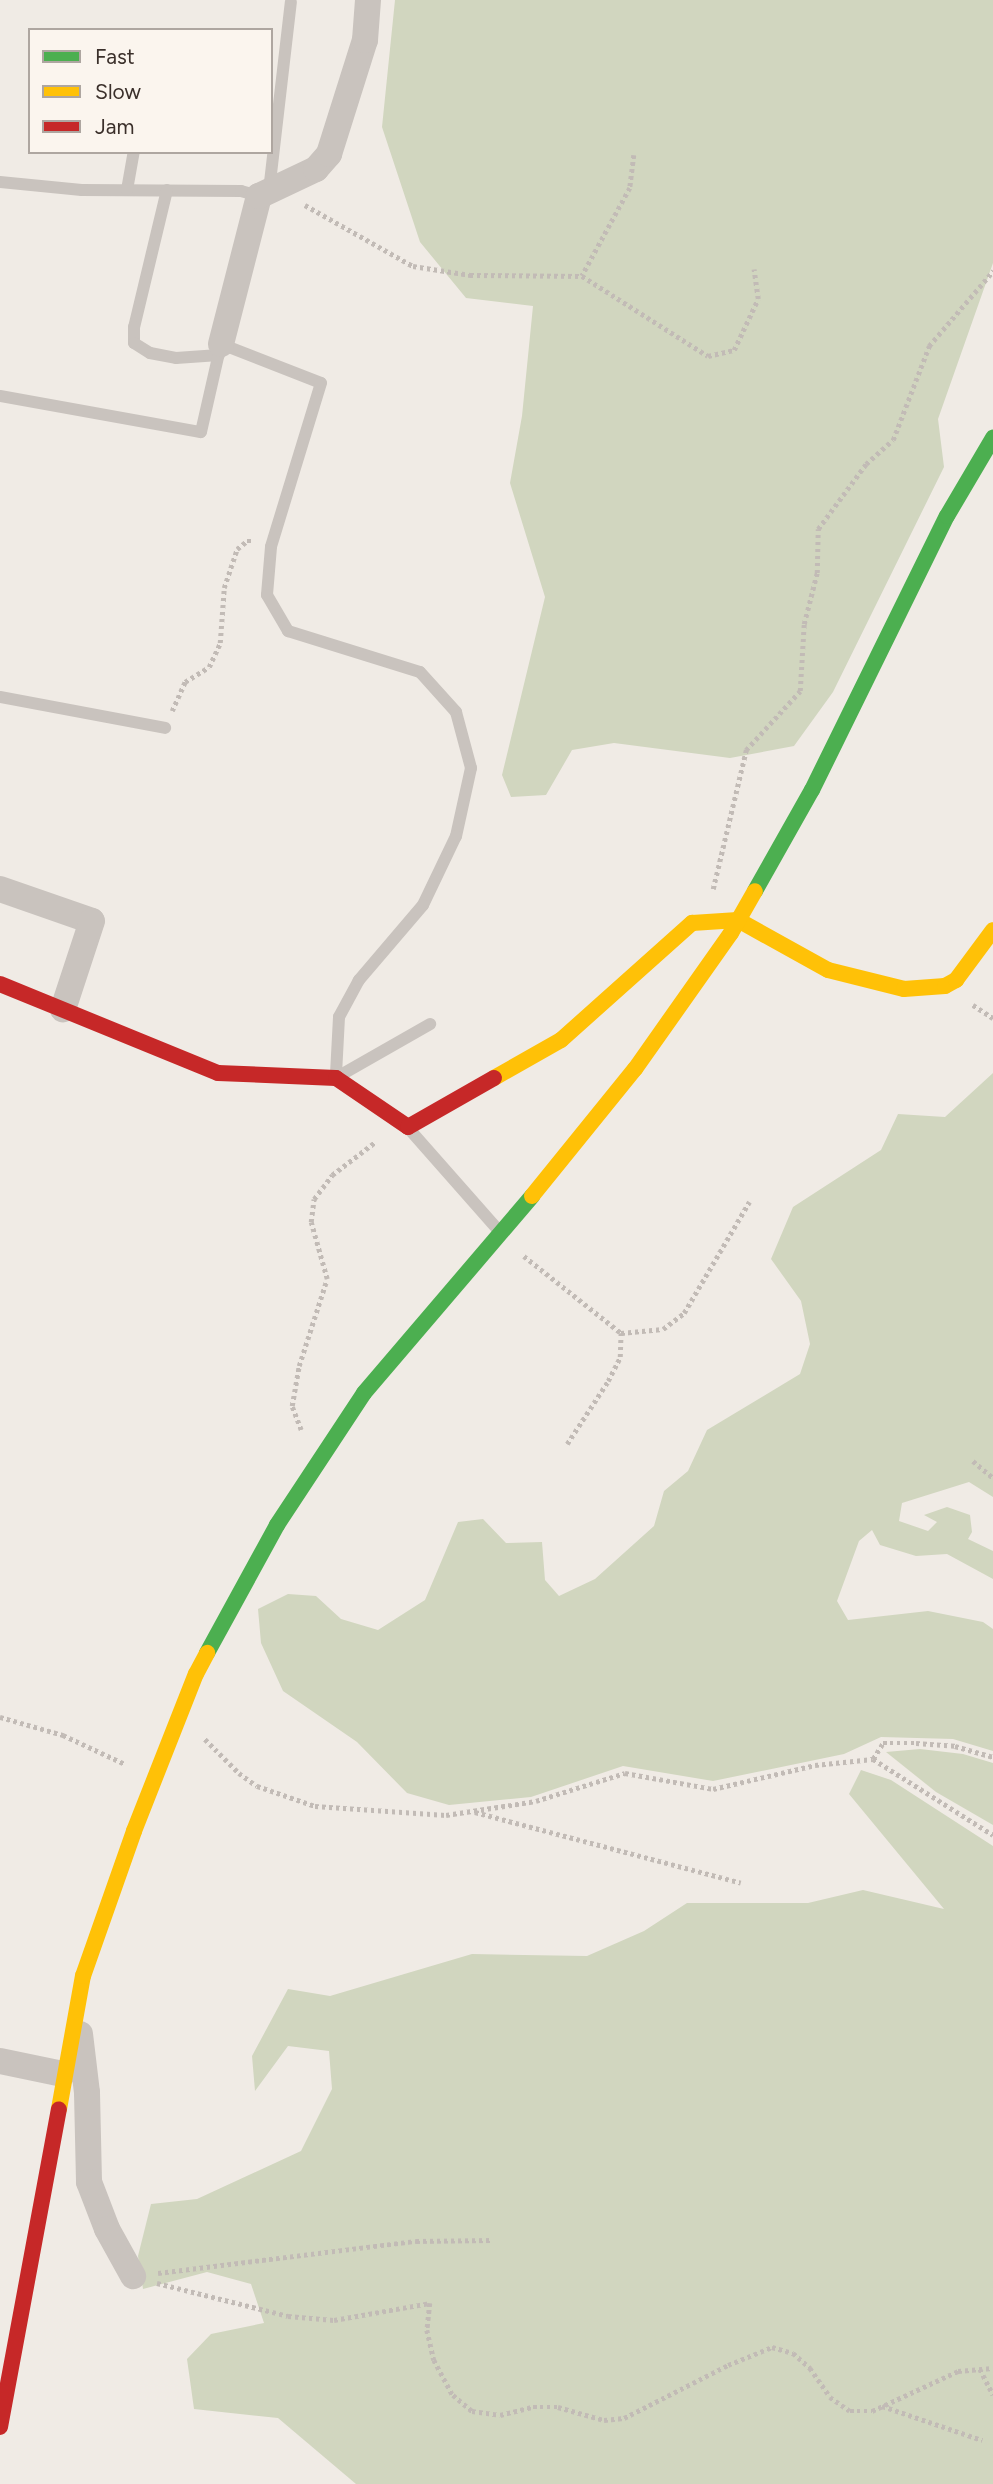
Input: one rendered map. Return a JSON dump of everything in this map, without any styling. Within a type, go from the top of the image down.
[{"type":"street","points":[[220,350],[268,192],[316,169],[329,154],[365,40],[368,0]]},
{"type":"street","points":[[0,2427],[83,1976],[120,1870],[196,1674],[271,1537],[364,1394],[502,1233],[635,1069],[738,920],[812,790],[947,516],[993,438]]},
{"type":"street","points":[[0,889],[92,921],[63,1009]]},
{"type":"street","points":[[0,984],[218,1073],[336,1078],[405,1125],[561,1040],[692,923],[738,920],[828,970],[904,989],[945,985],[956,980],[993,930]]},
{"type":"street","points":[[77,2005],[87,2093],[89,2182],[107,2229],[132,2276]]},
{"type":"street","points":[[0,2061],[63,2074]]},
{"type":"lane","points":[[273,151],[291,2]]},
{"type":"lane","points":[[127,190],[134,154]]},
{"type":"lane","points":[[0,182],[82,190],[268,192],[273,154]]},
{"type":"lane","points":[[167,190],[134,327],[134,343],[150,353],[176,358],[220,350],[321,383],[273,542],[267,595],[288,631],[421,673],[456,712],[471,768],[456,836],[424,905],[359,980],[339,1017],[336,1078]]},
{"type":"lane","points":[[0,396],[201,432],[220,350]]},
{"type":"lane","points":[[0,697],[165,728]]},
{"type":"lane","points":[[336,1078],[430,1024]]},
{"type":"lane","points":[[405,1125],[502,1233]]},
{"type":"path","points":[[582,276],[631,188],[634,155]]},
{"type":"path","points":[[268,192],[413,265],[470,275],[582,276],[708,356],[734,350],[758,299],[754,269]]},
{"type":"path","points":[[708,922],[718,860],[746,750],[800,691],[804,624],[817,573],[818,529],[866,464],[893,440],[929,346],[993,271]]},
{"type":"path","points":[[165,728],[185,682],[209,667],[220,643],[224,588],[237,550],[247,541],[273,542]]},
{"type":"path","points":[[326,1451],[298,1428],[292,1406],[299,1366],[327,1279],[311,1222],[314,1199],[332,1175],[405,1125]]},
{"type":"path","points":[[502,1233],[538,1269],[621,1333],[663,1329],[684,1312],[749,1202]]},
{"type":"path","points":[[567,1444],[608,1381],[620,1357],[621,1333]]},
{"type":"path","points":[[973,1461],[993,1478]]},
{"type":"path","points":[[0,1717],[63,1735],[132,1767]]},
{"type":"path","points":[[178,1720],[195,1729],[239,1773],[257,1786],[315,1806],[446,1815],[536,1801],[625,1773],[713,1789],[815,1765],[873,1759],[993,1835]]},
{"type":"path","points":[[873,1759],[883,1744],[955,1746],[993,1757]]},
{"type":"path","points":[[472,1811],[741,1883]]},
{"type":"path","points":[[132,2276],[416,2241],[492,2240]]},
{"type":"path","points":[[132,2276],[218,2301],[288,2316],[334,2320],[430,2303],[427,2330],[434,2360],[453,2395],[472,2411],[500,2415],[533,2407],[558,2407],[604,2420],[624,2418],[728,2365],[772,2347],[793,2353],[810,2368],[830,2397],[850,2411],[872,2411],[958,2371],[993,2368]]},
{"type":"path","points":[[980,2369],[993,2395]]},
{"type":"path","points":[[882,2406],[982,2440]]},
{"type":"green space","points":[[395,0],[993,0],[993,263],[938,419],[944,467],[833,692],[794,746],[730,758],[614,743],[572,750],[546,795],[511,797],[502,775],[545,597],[510,483],[522,416],[533,306],[466,298],[420,242],[382,127]]},
{"type":"green space","points":[[993,1073],[993,1497],[969,1482],[902,1503],[899,1521],[928,1531],[937,1522],[924,1515],[947,1507],[970,1515],[972,1532],[968,1539],[993,1551],[993,1579],[947,1554],[916,1556],[880,1545],[872,1530],[859,1541],[837,1601],[848,1620],[928,1611],[983,1622],[993,1629],[993,1751],[953,1739],[881,1737],[844,1754],[713,1781],[623,1766],[531,1797],[449,1805],[407,1793],[357,1742],[283,1691],[261,1643],[258,1609],[288,1594],[316,1596],[341,1619],[378,1630],[425,1600],[458,1522],[483,1519],[506,1543],[542,1542],[545,1580],[559,1596],[595,1579],[654,1526],[664,1491],[688,1471],[707,1430],[800,1374],[810,1344],[801,1301],[771,1259],[793,1207],[881,1150],[898,1114],[945,1117]]},
{"type":"green space","points":[[920,1749],[963,1754],[993,1763],[993,1825],[936,1792],[886,1752]]},
{"type":"green space","points":[[861,1770],[891,1780],[993,1846],[993,2484],[356,2484],[278,2418],[194,2409],[187,2359],[211,2334],[264,2323],[251,2284],[207,2272],[143,2289],[138,2256],[151,2204],[197,2199],[301,2151],[332,2089],[329,2051],[288,2046],[255,2091],[252,2056],[288,1989],[330,1996],[472,1954],[587,1956],[644,1931],[687,1903],[808,1903],[863,1890],[944,1909],[849,1794]]},
{"type":"traffic: fast","points":[[755,891],[812,790],[947,516],[993,438]]},
{"type":"traffic: fast","points":[[207,1653],[277,1525],[364,1393],[532,1196]]},
{"type":"traffic: slow","points":[[532,1196],[635,1069],[731,933],[755,891]]},
{"type":"traffic: slow","points":[[494,1078],[561,1040],[692,923],[738,920],[828,970],[904,989],[945,986],[956,980],[993,930]]},
{"type":"traffic: slow","points":[[59,2109],[83,1976],[134,1831],[196,1674],[207,1653]]},
{"type":"traffic: jam","points":[[0,984],[218,1073],[336,1078],[408,1127],[494,1078]]},
{"type":"traffic: jam","points":[[0,2427],[59,2109]]}]
